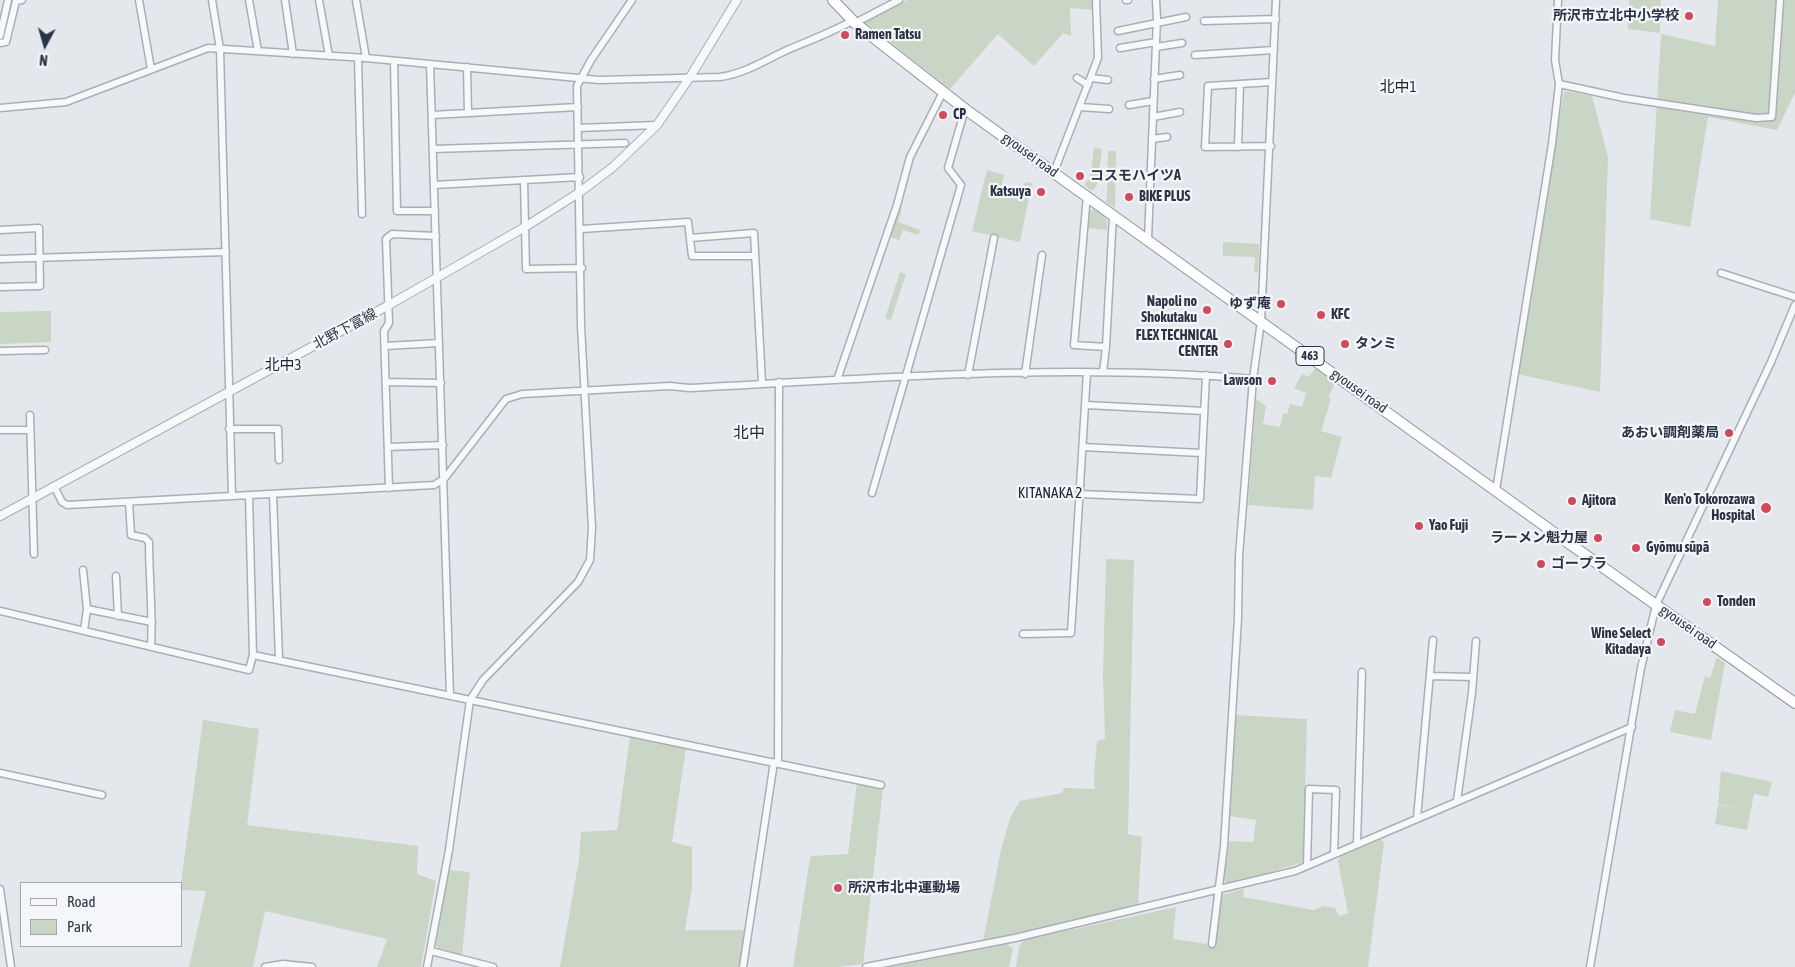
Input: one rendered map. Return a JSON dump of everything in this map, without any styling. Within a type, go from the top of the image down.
[{"type":"highway","name":"gyousei road","points":[[833,0],[853,22],[942,92],[1795,703]]},
{"type":"street","points":[[0,36],[8,0]]},
{"type":"street","points":[[0,43],[6,42],[16,1],[22,0]]},
{"type":"street","points":[[139,0],[152,69]]},
{"type":"street","points":[[212,0],[220,49],[232,495]]},
{"type":"street","points":[[249,0],[258,51]]},
{"type":"street","points":[[285,0],[293,54]]},
{"type":"street","points":[[319,0],[329,56]]},
{"type":"street","points":[[356,0],[366,58]]},
{"type":"street","points":[[427,967],[449,850],[470,700],[483,680],[578,582],[590,560],[592,528],[584,390],[577,86],[591,60],[632,0]]},
{"type":"street","name":"北野下富線","points":[[0,516],[229,390],[389,305],[525,227],[580,192],[613,166],[657,125],[690,78],[737,0]]},
{"type":"street","points":[[0,108],[66,102],[200,50],[220,49],[366,58],[600,80],[734,75],[808,41],[830,34],[898,0]]},
{"type":"street","points":[[1054,172],[1098,58],[1096,0]]},
{"type":"street","points":[[1148,239],[1157,23],[1156,0]]},
{"type":"street","points":[[1212,944],[1224,846],[1233,710],[1239,556],[1253,379],[1261,321],[1271,146],[1276,0]]},
{"type":"street","points":[[1496,490],[1552,144],[1559,84],[1555,60],[1558,0]]},
{"type":"street","points":[[1559,84],[1624,98],[1756,118],[1772,117],[1780,0]]},
{"type":"street","points":[[1118,31],[1186,17]]},
{"type":"street","points":[[1204,21],[1276,19]]},
{"type":"street","points":[[1120,48],[1182,43]]},
{"type":"street","points":[[1195,55],[1274,50]]},
{"type":"street","points":[[358,58],[362,214]]},
{"type":"street","points":[[394,61],[397,211],[435,211]]},
{"type":"street","points":[[430,64],[450,696]]},
{"type":"street","points":[[467,67],[468,113]]},
{"type":"street","points":[[1154,79],[1180,75]]},
{"type":"street","points":[[1077,78],[1090,81],[1108,80]]},
{"type":"street","points":[[1271,146],[1204,148],[1208,86],[1272,82]]},
{"type":"street","points":[[1238,147],[1240,84]]},
{"type":"street","points":[[837,380],[896,205],[910,157],[942,92]]},
{"type":"street","points":[[1129,104],[1153,101]]},
{"type":"street","points":[[432,115],[578,107]]},
{"type":"street","points":[[1080,107],[1109,109]]},
{"type":"street","points":[[872,493],[961,185],[948,168],[965,108]]},
{"type":"street","points":[[1153,117],[1180,112]]},
{"type":"street","points":[[578,128],[657,125]]},
{"type":"street","points":[[1152,139],[1167,137]]},
{"type":"street","points":[[433,149],[579,142],[625,143]]},
{"type":"street","points":[[434,185],[580,177]]},
{"type":"street","points":[[524,180],[526,269],[582,268]]},
{"type":"street","points":[[1087,196],[1074,345],[1106,347]]},
{"type":"street","points":[[1103,372],[1113,214]]},
{"type":"street","points":[[581,229],[688,222],[692,256],[755,256]]},
{"type":"street","points":[[0,230],[39,228],[40,258],[40,286],[0,287]]},
{"type":"street","points":[[389,488],[384,331],[389,323],[386,239],[392,234],[436,236]]},
{"type":"street","points":[[690,238],[754,234],[762,383]]},
{"type":"street","points":[[968,375],[994,238]]},
{"type":"street","points":[[0,259],[226,252]]},
{"type":"street","points":[[1025,374],[1042,254]]},
{"type":"street","points":[[1721,273],[1795,297]]},
{"type":"street","points":[[1590,967],[1641,668],[1656,605],[1772,362],[1795,305]]},
{"type":"street","points":[[385,346],[439,343]]},
{"type":"street","points":[[0,351],[45,350]]},
{"type":"street","points":[[54,486],[62,502],[67,505],[434,485],[439,484],[444,479],[506,399],[522,394],[670,386],[690,388],[906,376],[1087,372],[1206,375],[1253,379]]},
{"type":"street","points":[[1023,634],[1071,633],[1087,372]]},
{"type":"street","points":[[1080,494],[1200,500],[1206,375]]},
{"type":"street","points":[[386,382],[441,383]]},
{"type":"street","points":[[743,967],[776,763],[779,382]]},
{"type":"street","points":[[1086,405],[1204,411]]},
{"type":"street","points":[[30,416],[34,554]]},
{"type":"street","points":[[229,429],[278,429],[279,460]]},
{"type":"street","points":[[0,430],[30,430]]},
{"type":"street","points":[[388,447],[443,445]]},
{"type":"street","points":[[1083,447],[1202,453]]},
{"type":"street","points":[[273,494],[279,659]]},
{"type":"street","points":[[0,611],[249,670],[253,655],[249,496]]},
{"type":"street","points":[[129,502],[131,535],[145,538],[149,542],[148,576],[152,622],[151,647]]},
{"type":"street","points":[[83,570],[87,609],[84,631]]},
{"type":"street","points":[[116,576],[118,616]]},
{"type":"street","points":[[87,609],[152,622]]},
{"type":"street","points":[[1418,818],[1433,640]]},
{"type":"street","points":[[1457,801],[1476,641]]},
{"type":"street","points":[[253,655],[881,785]]},
{"type":"street","points":[[1357,844],[1362,672]]},
{"type":"street","points":[[1430,676],[1473,677]]},
{"type":"street","points":[[866,967],[1015,938],[1219,890],[1307,866],[1632,727]]},
{"type":"street","points":[[0,773],[102,795]]},
{"type":"street","points":[[1307,866],[1309,790],[1336,790],[1334,854]]},
{"type":"street","points":[[0,889],[11,967]]},
{"type":"street","points":[[431,951],[493,967]]},
{"type":"street","points":[[265,967],[283,964],[312,967]]},
{"type":"green space","points":[[907,0],[1092,0],[1093,10],[1070,8],[1071,36],[1063,33],[1034,66],[998,34],[950,89],[864,22]]},
{"type":"green space","points":[[1629,0],[1661,0],[1660,33],[1628,29]]},
{"type":"green space","points":[[1718,0],[1795,0],[1795,93],[1777,130],[1708,117],[1690,227],[1650,219],[1661,34],[1715,46]]},
{"type":"green space","points":[[1564,91],[1592,96],[1608,157],[1600,392],[1517,374]]},
{"type":"green space","points":[[1094,148],[1102,149],[1097,185],[1092,191],[1084,185],[1090,178]]},
{"type":"green space","points":[[1108,151],[1116,151],[1115,208],[1105,201],[1107,198]]},
{"type":"green space","points":[[987,170],[1004,175],[1001,188],[1021,194],[1025,182],[1032,183],[1020,242],[972,231]]},
{"type":"green space","points":[[896,208],[902,210],[898,222],[920,230],[918,235],[903,230],[899,240],[887,236]]},
{"type":"green space","points":[[1094,209],[1105,217],[1107,230],[1087,228],[1089,211]]},
{"type":"green space","points":[[1223,242],[1259,244],[1258,272],[1254,272],[1255,257],[1223,256]]},
{"type":"green space","points":[[900,272],[906,274],[891,320],[885,318]]},
{"type":"green space","points":[[51,311],[51,342],[0,344],[0,312]]},
{"type":"green space","points":[[1316,367],[1336,381],[1328,398],[1331,399],[1321,431],[1342,437],[1331,478],[1315,476],[1313,510],[1248,505],[1256,399],[1266,406],[1263,424],[1280,427],[1283,413],[1287,414],[1290,404],[1302,407],[1306,393],[1294,388],[1302,374],[1309,377]]},
{"type":"green space","points":[[1106,559],[1134,560],[1128,834],[1142,837],[1138,905],[983,941],[1001,850],[1010,818],[1020,801],[1062,793],[1064,788],[1095,789],[1097,741],[1105,739],[1103,674]]},
{"type":"green space","points":[[1717,657],[1725,663],[1711,740],[1670,732],[1675,710],[1695,714],[1705,676],[1710,678]]},
{"type":"green space","points":[[1235,715],[1307,719],[1303,862],[1228,885],[1224,880],[1229,841],[1253,842],[1256,820],[1230,816]]},
{"type":"green space","points":[[203,720],[259,729],[247,825],[418,846],[417,874],[436,881],[421,967],[377,967],[387,939],[265,911],[253,967],[189,967],[206,891],[182,890],[181,882]]},
{"type":"green space","points":[[630,737],[686,748],[672,842],[692,847],[692,887],[685,930],[746,930],[740,967],[560,967],[579,859],[581,832],[617,830]]},
{"type":"green space","points":[[1721,771],[1772,782],[1768,797],[1754,794],[1747,830],[1715,824],[1718,805],[1739,808],[1718,804]]},
{"type":"green space","name":"所沢市北中運動場","points":[[857,783],[883,789],[863,964],[837,967],[793,967],[810,858],[812,856],[848,854]]},
{"type":"green space","points":[[1382,839],[1384,843],[1368,967],[1016,967],[1019,947],[1024,940],[1176,907],[1173,939],[1214,945],[1221,895],[1244,889],[1243,897],[1313,910],[1324,906],[1335,908],[1339,916],[1348,913],[1338,861],[1340,857]]},
{"type":"green space","points":[[448,870],[470,872],[462,955],[439,949],[436,945]]},
{"type":"green space","points":[[1007,944],[1013,948],[1009,967],[891,967]]},
{"type":"waterway","points":[[0,39],[4,38],[13,0]]},
{"type":"place","name":"所沢市立北中小学校","points":[[1689,16]]},
{"type":"place","name":"Ramen Tatsu","points":[[845,35]]},
{"type":"place","name":"CP","points":[[943,115]]},
{"type":"place","name":"コスモハイツA","points":[[1080,176]]},
{"type":"place","name":"Katsuya","points":[[1041,192]]},
{"type":"place","name":"BIKE PLUS","points":[[1129,197]]},
{"type":"place","name":"ゆず庵","points":[[1281,304]]},
{"type":"place","name":"Napoli no Shokutaku","points":[[1207,310]]},
{"type":"place","name":"KFC","points":[[1321,315]]},
{"type":"place","name":"FLEX TECHNICAL CENTER","points":[[1228,344]]},
{"type":"place","name":"タンミ","points":[[1345,344]]},
{"type":"place","name":"Lawson","points":[[1272,381]]},
{"type":"place","name":"あおい調剤薬局","points":[[1729,433]]},
{"type":"place","name":"Ajitora","points":[[1572,501]]},
{"type":"place","name":"Ken'o Tokorozawa Hospital","points":[[1766,508]]},
{"type":"place","name":"Yao Fuji","points":[[1419,526]]},
{"type":"place","name":"ラーメン魁力屋","points":[[1598,538]]},
{"type":"place","name":"Gyōmu sūpā","points":[[1636,548]]},
{"type":"place","name":"ゴープラ","points":[[1541,564]]},
{"type":"place","name":"Tonden","points":[[1707,602]]},
{"type":"place","name":"Wine Select Kitadaya","points":[[1661,642]]},
{"type":"place","name":"所沢市北中運動場","points":[[838,888]]},
{"type":"district","name":"北中1","points":[[1398,87]]},
{"type":"district","name":"北中3","points":[[283,365]]},
{"type":"district","name":"北中","points":[[749,433]]},
{"type":"district","name":"KITANAKA 2","points":[[1050,493]]}]
